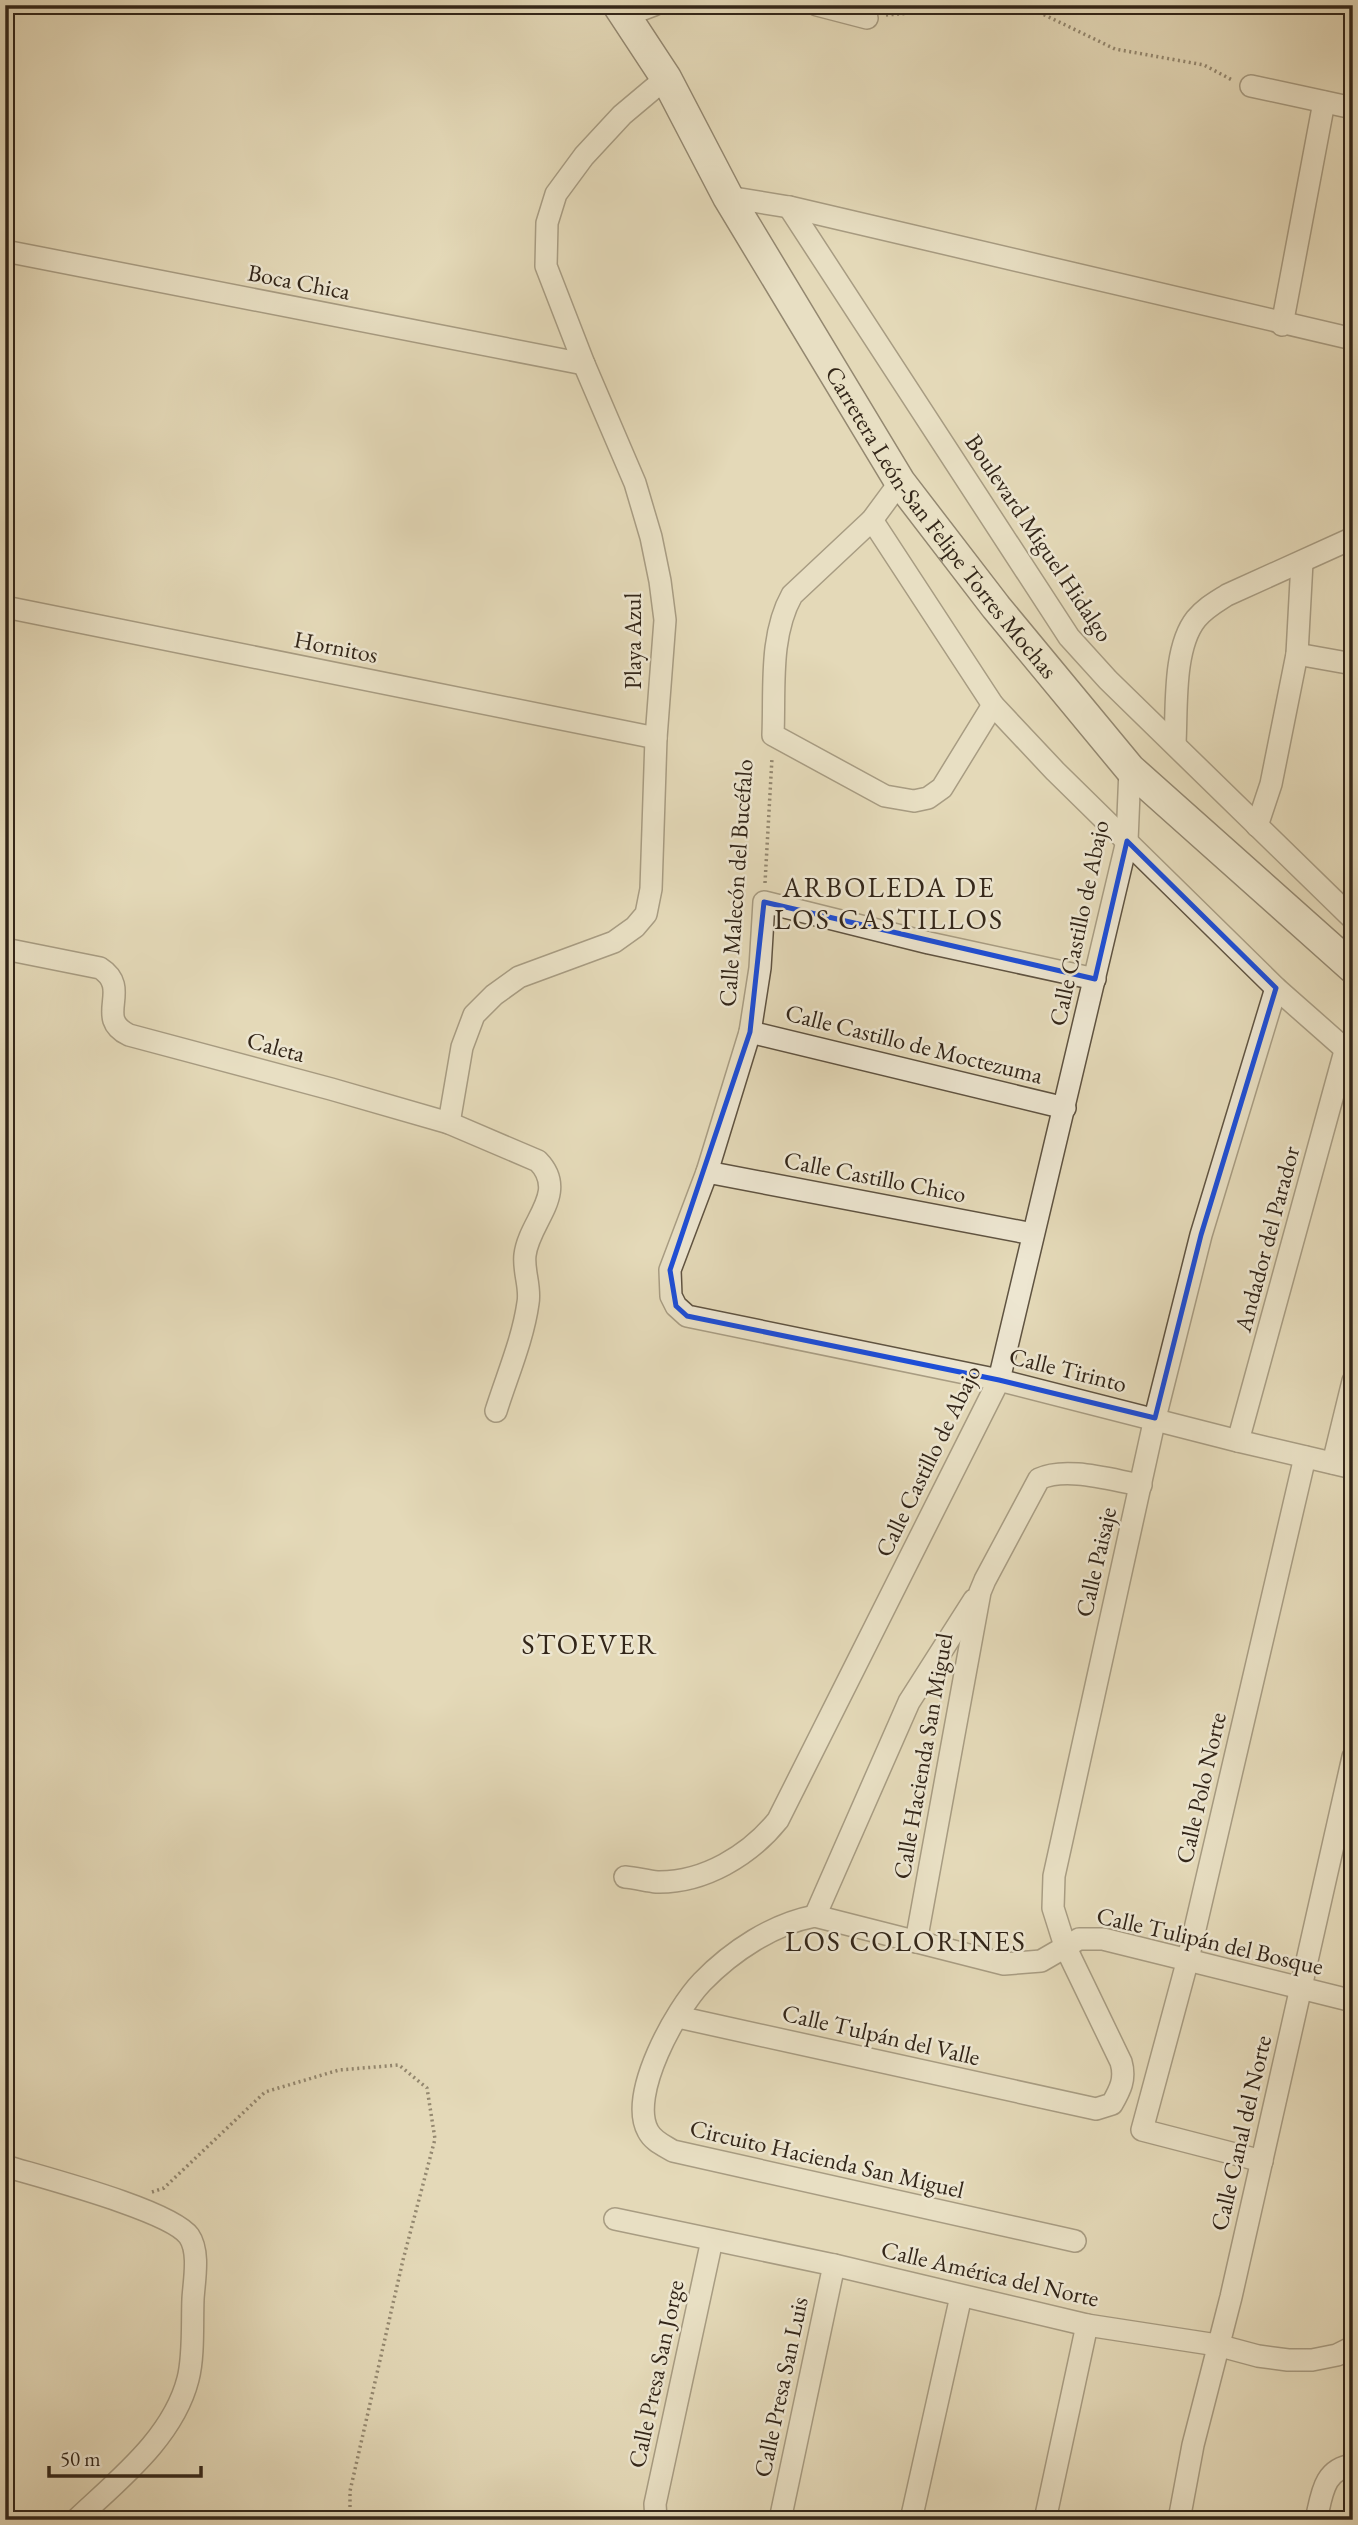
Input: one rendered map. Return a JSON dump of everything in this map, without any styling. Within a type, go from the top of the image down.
[{"type":"main road","name":"Carretera León-San Felipe Torres Mochas","points":[[621,11],[666,78],[728,197],[900,482],[996,607],[1130,769],[1352,966]]},
{"type":"street","points":[[621,11],[654,5]]},
{"type":"street","points":[[817,5],[867,18]]},
{"type":"street","name":"Playa Azul","points":[[449,1123],[462,1046],[474,1015],[494,995],[519,977],[614,942],[635,927],[646,914],[651,889],[656,738],[665,620],[654,548],[635,483],[584,364],[547,266],[547,223],[556,194],[584,156],[622,115],[666,78]]},
{"type":"street","points":[[1251,86],[1353,108]]},
{"type":"street","points":[[1282,325],[1324,102]]},
{"type":"street","points":[[728,197],[789,207],[1282,325],[1353,339]]},
{"type":"street","name":"Boulevard Miguel Hidalgo","points":[[789,207],[1069,637],[1108,680],[1353,919]]},
{"type":"street","name":"Boca Chica","points":[[5,251],[584,364]]},
{"type":"street","name":"Calle Malecón del Bucéfalo","points":[[773,735],[778,630],[783,611],[792,595],[872,520],[900,482]]},
{"type":"street","points":[[872,520],[993,705],[1055,771],[1276,988],[1349,1053]]},
{"type":"street","points":[[1175,743],[1182,652],[1187,634],[1195,620],[1209,606],[1227,595],[1353,538]]},
{"type":"street","points":[[1257,826],[1271,784],[1297,654],[1302,562]]},
{"type":"street","name":"Hornitos","points":[[5,607],[656,738]]},
{"type":"street","points":[[1297,654],[1353,664]]},
{"type":"street","points":[[773,735],[885,796],[914,801],[928,798],[942,788],[993,705]]},
{"type":"street","name":"Calle Castillo de Abajo","points":[[625,1877],[656,1882],[684,1880],[708,1872],[750,1849],[778,1820],[999,1380],[1127,841],[1130,769]]},
{"type":"street","points":[[764,902],[929,943],[1095,979]]},
{"type":"street","name":"Calle Malecón del Bucéfalo","points":[[687,1316],[676,1306],[671,1296],[670,1270],[707,1172],[750,1032],[762,944],[764,902]]},
{"type":"street","name":"Caleta","points":[[5,948],[100,968],[110,974],[114,985],[113,1020],[118,1030],[129,1035],[331,1088],[449,1123],[538,1161],[547,1171],[551,1183],[549,1197],[528,1240],[525,1269],[529,1299],[496,1411]]},
{"type":"street","name":"Calle Paisaje","points":[[1073,2105],[1096,2109],[1112,2104],[1121,2088],[1123,2071],[1112,2041],[1069,1954],[1053,1908],[1054,1876],[1155,1418],[1201,1235],[1276,988]]},
{"type":"street","name":"Calle Castillo de Moctezuma","points":[[750,1032],[1065,1108]]},
{"type":"street","name":"Andador del Parador","points":[[1238,1441],[1349,1053]]},
{"type":"street","name":"Calle Castillo Chico","points":[[707,1172],[1033,1234]]},
{"type":"street","name":"Calle Tirinto","points":[[687,1316],[999,1380],[1343,1466]]},
{"type":"street","points":[[1343,1466],[1353,1381]]},
{"type":"street","name":"Calle Polo Norte","points":[[1262,2161],[1142,2130],[1188,1959],[1305,1457]]},
{"type":"street","points":[[815,1916],[909,1702],[982,1586],[1040,1479],[1049,1474],[1063,1473],[1141,1485]]},
{"type":"street","name":"Calle Hacienda San Miguel","points":[[916,1942],[982,1586]]},
{"type":"street","name":"Calle Canal del Norte","points":[[1179,2520],[1193,2445],[1262,2161],[1353,1757]]},
{"type":"street","name":"Calle Tulipán del Bosque","points":[[815,1916],[1004,1964],[1041,1961],[1069,1954],[1079,1939],[1103,1939],[1353,2000]]},
{"type":"street","name":"Circuito Hacienda San Miguel","points":[[815,1916],[791,1920],[757,1939],[726,1960],[700,1984],[662,2043],[648,2078],[642,2108],[647,2130],[654,2140],[673,2151],[1075,2241]]},
{"type":"street","name":"Calle Tulpán del Valle","points":[[678,2017],[1073,2105]]},
{"type":"street","points":[[5,2166],[110,2198],[173,2223],[190,2237],[195,2260],[188,2378],[174,2416],[141,2458],[76,2520]]},
{"type":"street","name":"Calle América del Norte","points":[[615,2218],[834,2265],[1087,2325],[1217,2345],[1258,2356],[1312,2360],[1337,2355],[1353,2347]]},
{"type":"street","name":"Calle Presa San Jorge","points":[[656,2520],[655,2504],[712,2240]]},
{"type":"street","name":"Calle Presa San Luis","points":[[780,2520],[834,2265]]},
{"type":"street","points":[[911,2520],[961,2296]]},
{"type":"street","points":[[1045,2520],[1087,2325]]},
{"type":"street","points":[[1316,2520],[1324,2483],[1343,2466],[1353,2465]]},
{"type":"path","points":[[867,18],[1012,5]]},
{"type":"path","points":[[1024,5],[1115,49],[1204,65],[1251,86]]},
{"type":"path","name":"Calle Malecón del Bucéfalo","points":[[764,902],[773,735]]},
{"type":"path","points":[[151,2193],[164,2188],[265,2092],[339,2070],[399,2065],[427,2088],[435,2139],[403,2260],[350,2491],[350,2520]]},
{"type":"highlighted area","points":[[1127,841],[1276,988],[1201,1235],[1155,1418],[999,1380],[687,1316],[676,1306],[670,1270],[750,1032],[764,902],[1095,979]]},
{"type":"district","name":"ARBOLEDA DE LOS CASTILLOS","points":[[889,903]]},
{"type":"district","name":"STOEVER","points":[[590,1644]]},
{"type":"district","name":"LOS COLORINES","points":[[906,1941]]}]
